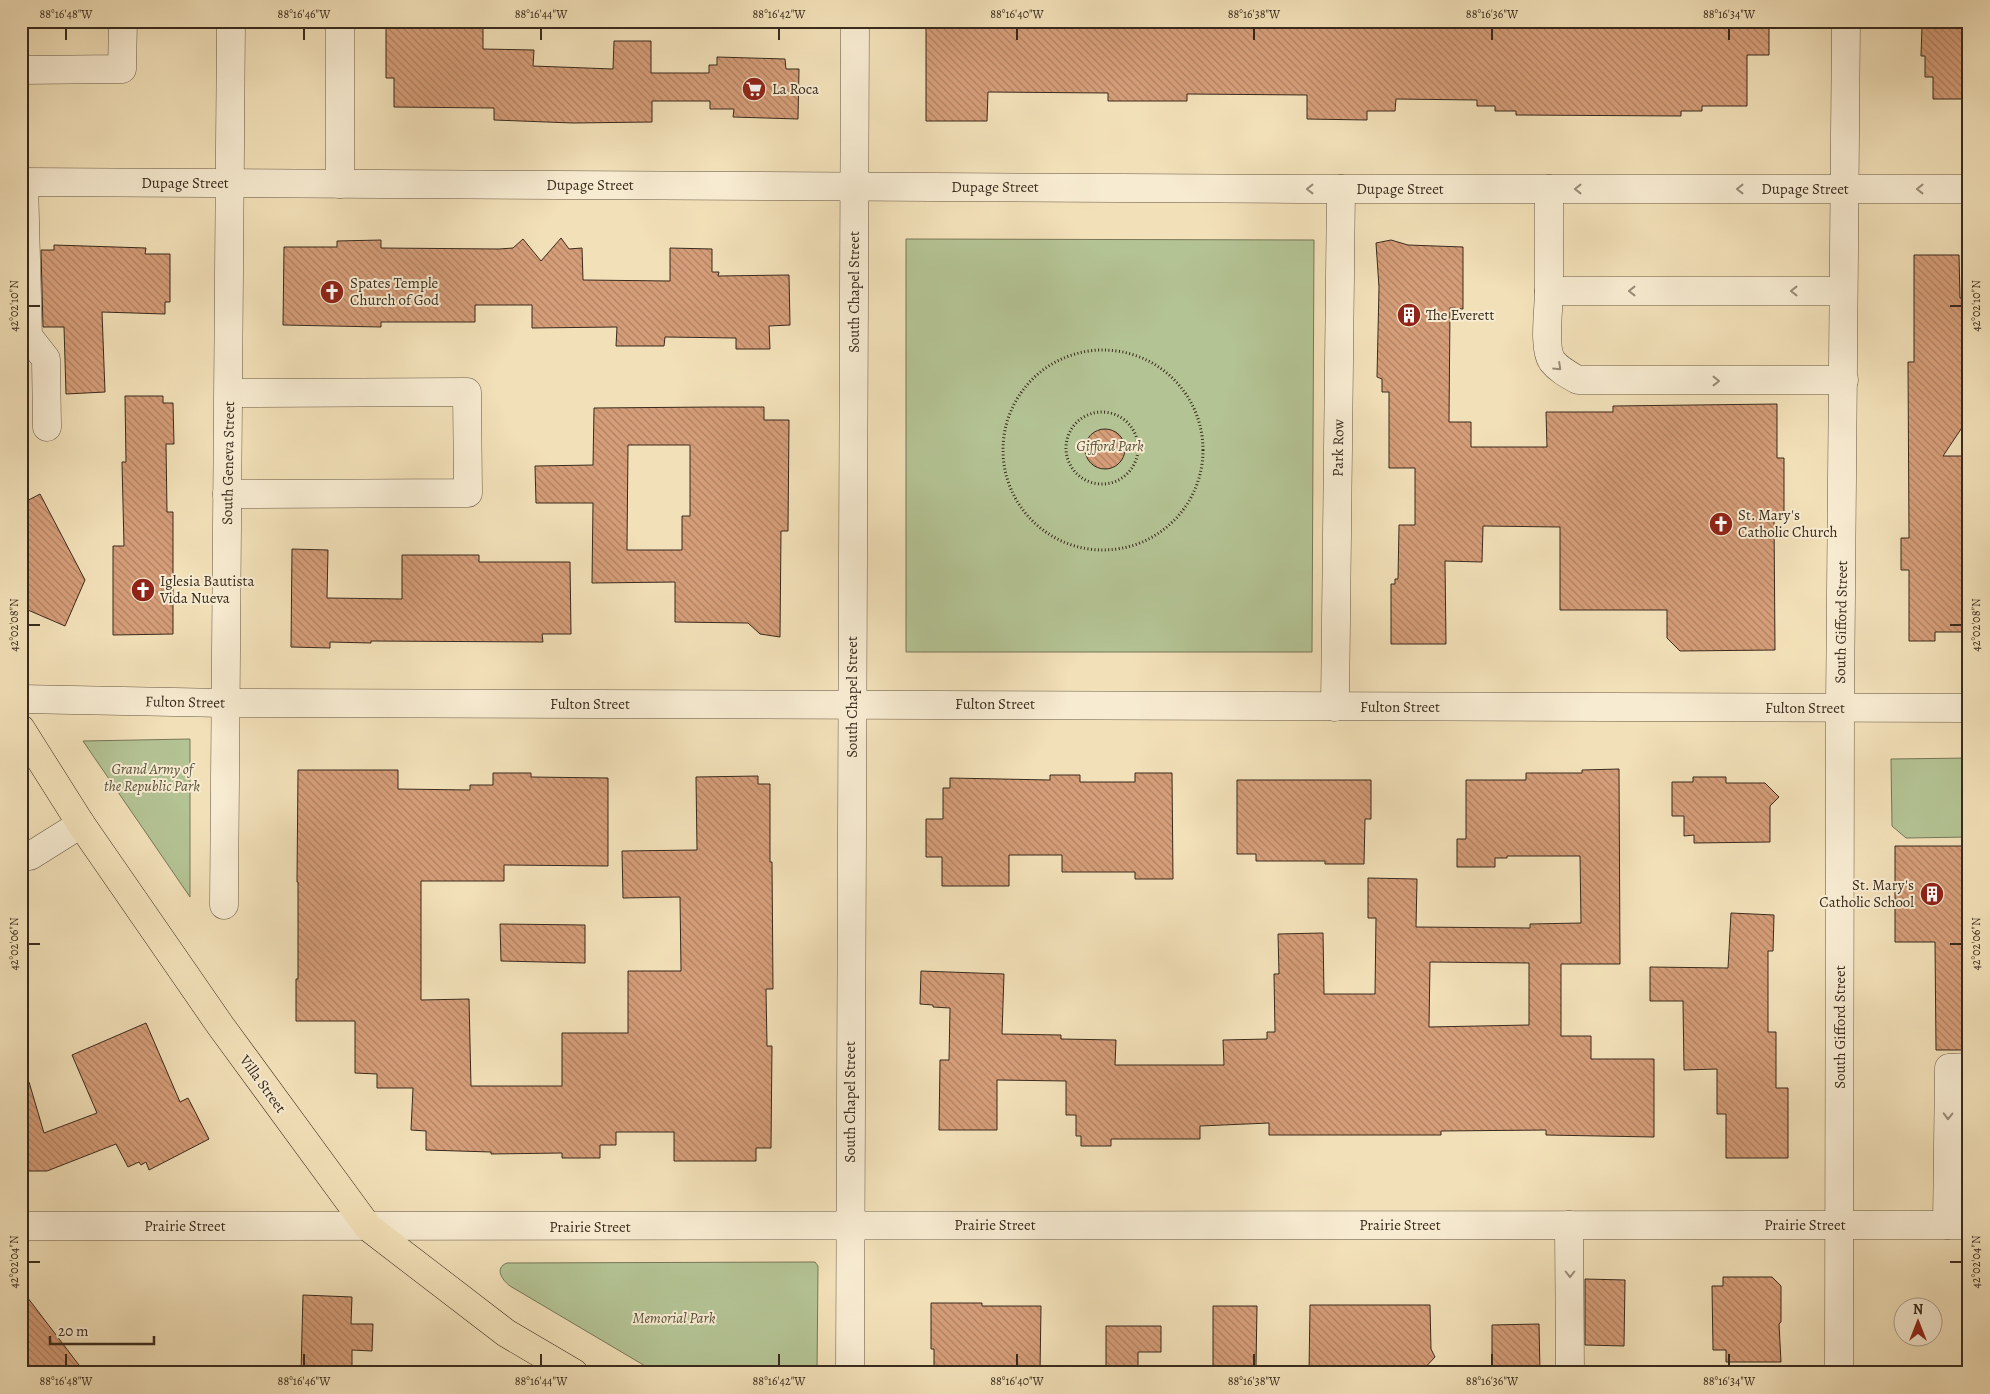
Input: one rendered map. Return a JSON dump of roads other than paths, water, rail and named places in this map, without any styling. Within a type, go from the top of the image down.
[{"type":"main road","name":"Villa Street","points":[[21,729],[81,824],[220,1025],[368,1227],[506,1333],[574,1373]]},
{"type":"street","points":[[21,70],[122,69],[123,21]]},
{"type":"street","name":"South Geneva Street","points":[[224,905],[232,21]]},
{"type":"street","points":[[340,21],[340,184]]},
{"type":"street","name":"South Chapel Street","points":[[850,1373],[854,21]]},
{"type":"street","name":"South Gifford Street","points":[[1839,1373],[1840,708],[1846,21]]},
{"type":"street","points":[[23,182],[28,336],[46,358],[47,427]]},
{"type":"street","name":"Dupage Street","points":[[23,182],[1341,189],[1969,189]]},
{"type":"street","name":"Park Row","points":[[1335,707],[1341,189]]},
{"type":"street","points":[[1549,189],[1548,350],[1552,361],[1562,371],[1578,380],[1844,380]]},
{"type":"street","points":[[1549,291],[1843,291]]},
{"type":"street","points":[[227,494],[468,493],[467,392],[229,393]]},
{"type":"street","name":"Fulton Street","points":[[21,699],[225,703],[1969,708]]},
{"type":"street","points":[[21,856],[30,856],[81,824]]},
{"type":"street","points":[[1958,1225],[1949,1068],[1969,1067]]},
{"type":"street","points":[[1569,1225],[1570,1373]]},
{"type":"street","name":"Prairie Street","points":[[21,1226],[1958,1225]]},
{"type":"place","name":"La Roca","points":[[754,89]]},
{"type":"place","name":"Spates Temple Church of God","points":[[332,292]]},
{"type":"place","name":"The Everett","points":[[1409,315]]},
{"type":"place","name":"St. Mary's Catholic Church","points":[[1721,524]]},
{"type":"place","name":"Iglesia Bautista Vida Nueva","points":[[143,590]]},
{"type":"place","name":"St. Mary's Catholic School","points":[[1932,894]]},
{"type":"park label","name":"Gifford Park","points":[[1110,446]]},
{"type":"park label","name":"Grand Army of the Republic Park","points":[[152,778]]},
{"type":"park label","name":"Memorial Park","points":[[674,1318]]}]
